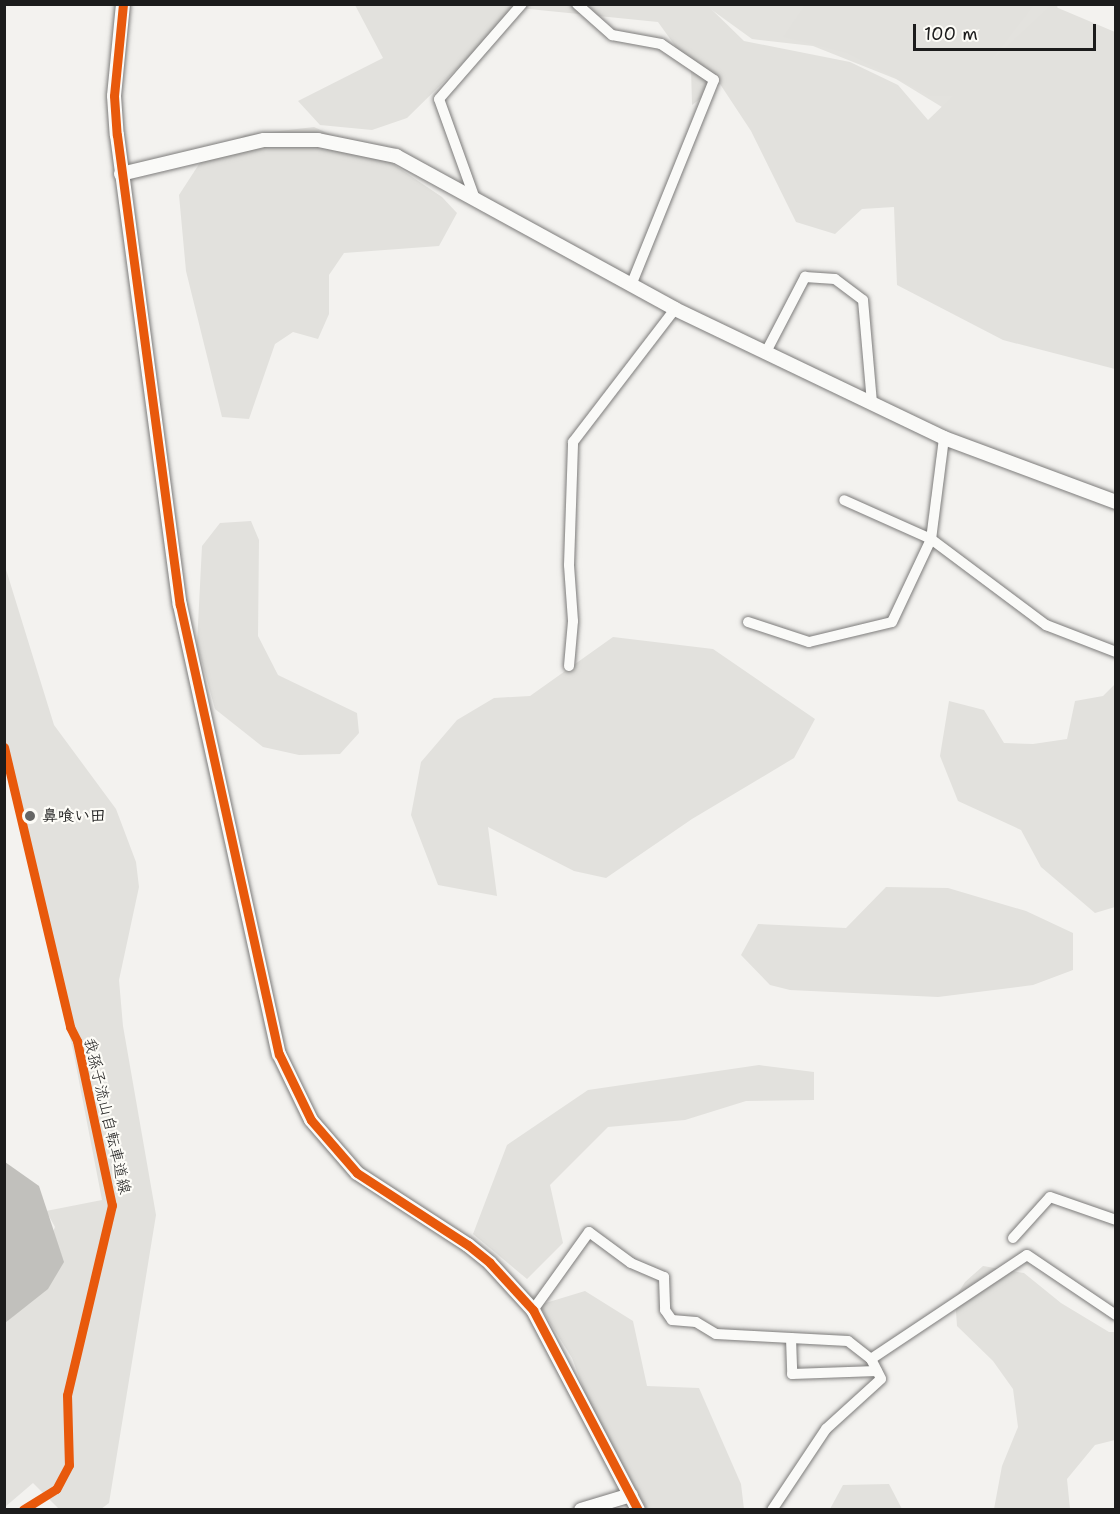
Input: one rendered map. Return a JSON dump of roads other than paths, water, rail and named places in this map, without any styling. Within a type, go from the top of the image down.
[{"type":"street","points":[[123,4],[114,96],[121,174],[180,605],[283,1065],[311,1119],[357,1173],[468,1245],[490,1263],[533,1311],[638,1509]]},
{"type":"street","points":[[475,200],[439,99],[522,4]]},
{"type":"street","points":[[578,4],[612,35],[661,44],[714,80],[631,285]]},
{"type":"street","points":[[121,174],[264,140],[318,140],[396,156],[675,309],[944,438],[1116,502]]},
{"type":"street","points":[[766,352],[805,277],[835,279],[863,300],[872,403]]},
{"type":"street","points":[[569,666],[573,621],[569,565],[573,442],[675,309]]},
{"type":"street","points":[[748,622],[809,642],[892,622],[931,539],[944,438]]},
{"type":"street","points":[[844,500],[931,539],[1046,625],[1116,652]]},
{"type":"street","points":[[1013,1238],[1050,1197],[1116,1220]]},
{"type":"street","points":[[533,1311],[589,1232],[632,1263],[664,1277],[665,1310],[672,1320],[696,1322],[716,1334],[849,1341],[871,1359],[881,1379],[826,1429],[772,1509]]},
{"type":"street","points":[[871,1359],[1027,1255],[1116,1315]]},
{"type":"street","points":[[790,1338],[792,1374],[877,1371]]},
{"type":"street","points":[[581,1509],[631,1495]]},
{"type":"place","name":"鼻喰い田","points":[[30,816]]}]
